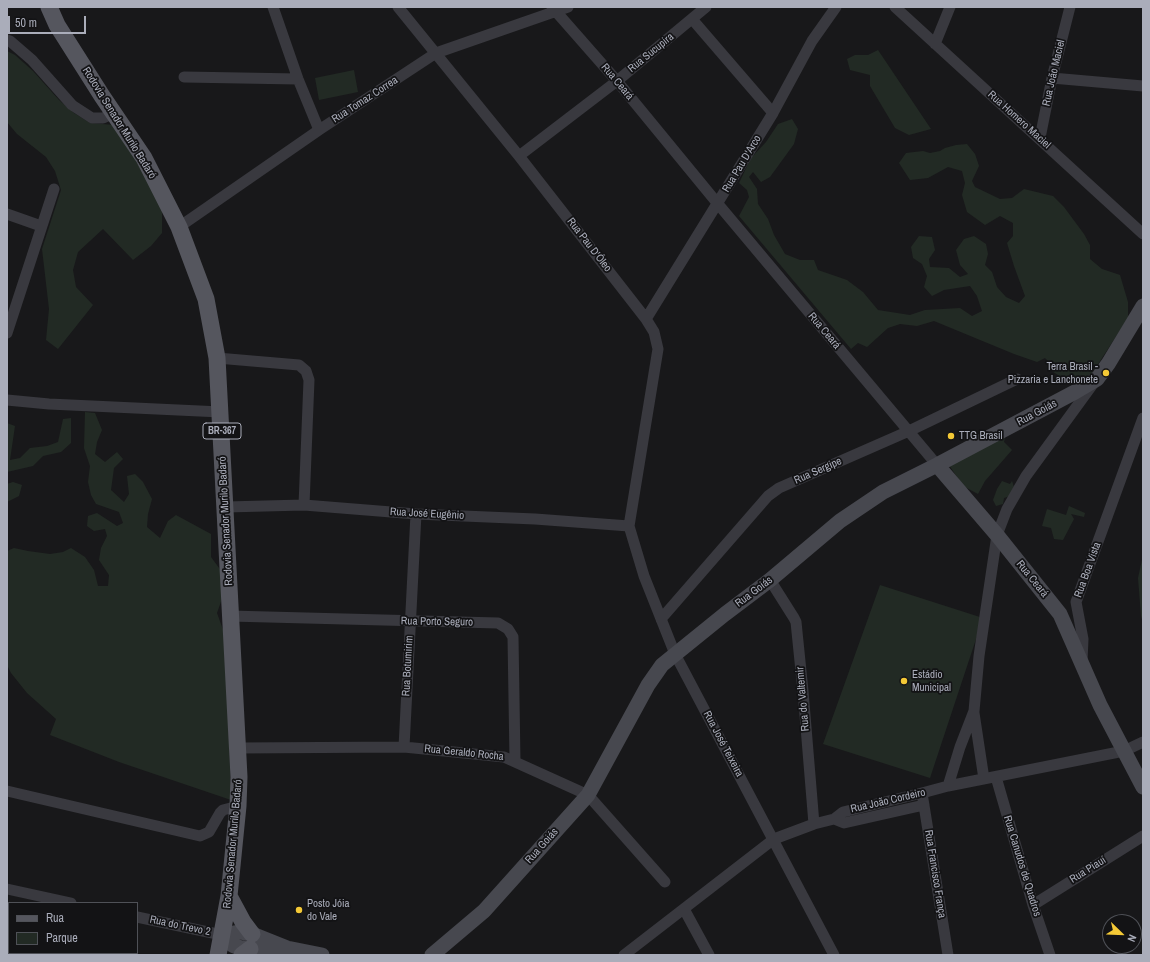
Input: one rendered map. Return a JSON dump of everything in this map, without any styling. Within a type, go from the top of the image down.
[{"type":"main road","name":"Rodovia Senador Murilo Badaró","points":[[49,7],[58,25],[144,158],[179,227],[206,300],[217,358],[238,748],[238,806],[229,896],[218,955]]},
{"type":"main road","points":[[229,896],[243,922],[248,946]]},
{"type":"street","points":[[273,7],[298,79],[319,130]]},
{"type":"street","name":"Rua Pau D'Óleo","points":[[398,7],[519,156],[646,319],[654,332],[658,349],[629,526]]},
{"type":"street","name":"Rua Tomaz Correa","points":[[179,227],[319,130],[436,53],[554,10],[568,7]]},
{"type":"street","name":"Rua Sucupira","points":[[519,156],[617,81],[706,7]]},
{"type":"street","name":"Rua Pau D'Arco","points":[[646,319],[773,113],[812,41],[836,7]]},
{"type":"street","name":"Rua Homero Maciel","points":[[895,7],[1040,138],[1143,234]]},
{"type":"street","points":[[935,44],[950,7]]},
{"type":"street","name":"Rua João Maciel","points":[[1040,138],[1052,78],[1070,7]]},
{"type":"street","name":"Rua Ceará","points":[[554,10],[617,81],[718,204],[996,535],[1060,614],[1082,664]]},
{"type":"street","points":[[692,18],[773,113]]},
{"type":"street","points":[[7,40],[32,60],[72,105],[92,118],[103,118],[114,113]]},
{"type":"street","points":[[184,77],[298,79]]},
{"type":"street","points":[[1052,78],[1143,86]]},
{"type":"street","points":[[7,333],[10,314],[54,189]]},
{"type":"street","points":[[7,214],[41,226]]},
{"type":"street","name":"Rua Goiás","points":[[432,955],[484,911],[588,795],[648,686],[662,665],[770,580],[840,521],[861,506],[883,492],[937,465],[1097,379],[1108,364],[1143,306]]},
{"type":"street","points":[[1108,364],[1143,326]]},
{"type":"street","points":[[217,358],[299,365],[306,370],[309,380],[304,505]]},
{"type":"street","name":"Rua Sergipe","points":[[661,619],[773,492],[790,483],[909,431],[1017,379]]},
{"type":"street","points":[[984,780],[974,711],[979,656],[996,535],[1007,509],[1026,476],[1097,379]]},
{"type":"street","points":[[7,400],[49,404],[221,412]]},
{"type":"street","name":"Rua Boa Vista","points":[[1141,781],[1100,705],[1082,664],[1083,639],[1076,602],[1143,418]]},
{"type":"street","name":"Rua Boa Vista","points":[[1134,440],[1143,427]]},
{"type":"street","name":"Rua José Eugênio","points":[[226,507],[304,505],[416,514],[535,519],[629,526]]},
{"type":"street","name":"Rua Botumirim","points":[[404,747],[416,514]]},
{"type":"street","name":"Rua José Teixeira","points":[[629,526],[644,576],[675,654],[834,955]]},
{"type":"street","name":"Rua do Valtemir","points":[[770,580],[796,622],[814,824]]},
{"type":"street","points":[[1060,614],[1076,602]]},
{"type":"street","name":"Rua Porto Seguro","points":[[230,616],[498,623],[508,628],[513,637],[515,761]]},
{"type":"street","points":[[948,786],[960,747],[974,711]]},
{"type":"street","name":"Rua João Cordeiro","points":[[624,955],[774,839],[814,824],[834,819],[843,812],[948,786],[1124,751],[1143,742]]},
{"type":"street","name":"Rua Geraldo Rocha","points":[[238,748],[404,747],[504,756],[588,795],[665,882]]},
{"type":"street","name":"Rua Canudos de Quadros","points":[[996,777],[1033,905],[1050,955]]},
{"type":"street","points":[[7,791],[200,836],[209,832],[223,810],[238,806]]},
{"type":"street","name":"Rua Francisco França","points":[[922,793],[948,955]]},
{"type":"street","points":[[834,819],[844,823],[924,805]]},
{"type":"street","name":"Rua Piauí","points":[[1033,905],[1143,836]]},
{"type":"street","points":[[7,889],[66,902]]},
{"type":"street","points":[[684,909],[709,955]]},
{"type":"street","name":"Rua do Trevo 2","points":[[138,917],[222,935]]},
{"type":"street","points":[[222,935],[234,946],[287,948],[322,955]]},
{"type":"green space","points":[[878,50],[931,129],[909,135],[895,128],[870,86],[870,75],[850,70],[847,59],[855,55],[868,55]]},
{"type":"green space","points":[[7,51],[15,55],[33,71],[59,100],[74,113],[90,123],[114,125],[136,159],[162,209],[162,233],[151,246],[133,260],[103,229],[78,252],[73,270],[76,287],[93,305],[58,349],[46,340],[49,309],[42,249],[61,190],[55,171],[46,157],[17,134],[7,122]]},
{"type":"green space","points":[[354,70],[358,92],[319,100],[315,78]]},
{"type":"green space","points":[[792,119],[798,129],[794,144],[770,177],[761,182],[753,172],[749,177],[757,189],[758,204],[768,219],[774,235],[785,254],[800,260],[814,260],[818,270],[847,280],[863,292],[878,310],[910,315],[925,310],[960,308],[972,316],[982,311],[977,296],[970,286],[944,290],[932,296],[924,287],[927,276],[922,264],[913,258],[911,247],[919,236],[932,237],[935,250],[929,259],[930,267],[949,268],[960,277],[968,274],[960,265],[956,250],[964,239],[974,236],[986,244],[988,254],[985,265],[992,272],[997,287],[1006,297],[1019,303],[1025,296],[1007,243],[1013,236],[1013,223],[1000,216],[985,225],[967,212],[962,195],[965,183],[962,171],[948,167],[928,178],[910,180],[899,163],[906,153],[923,151],[930,153],[956,145],[967,144],[975,154],[979,166],[972,181],[975,187],[1000,199],[1012,198],[1024,189],[1053,196],[1064,207],[1084,234],[1090,245],[1090,259],[1102,269],[1120,275],[1128,302],[1128,318],[1091,375],[1079,383],[1069,382],[1047,368],[1050,363],[1045,358],[1037,362],[934,321],[917,326],[900,324],[888,328],[867,347],[858,343],[851,349],[739,216],[749,197],[747,190],[739,183],[751,158],[766,142],[778,124]]},
{"type":"green space","points":[[85,412],[95,413],[102,430],[97,442],[95,454],[105,462],[117,452],[123,459],[114,468],[111,490],[124,502],[129,494],[127,476],[135,474],[143,482],[152,499],[148,514],[147,527],[160,538],[168,521],[176,515],[211,534],[211,557],[222,572],[224,593],[217,613],[226,638],[231,800],[119,762],[50,735],[56,719],[27,693],[11,673],[7,665],[7,551],[14,548],[50,554],[63,552],[71,548],[85,557],[94,570],[98,586],[108,586],[109,575],[99,560],[101,548],[107,536],[105,529],[94,531],[87,526],[88,516],[97,513],[117,526],[123,523],[119,512],[96,504],[91,495],[88,482],[90,466],[84,448]]},
{"type":"green space","points":[[71,418],[71,443],[61,452],[43,456],[33,466],[7,472],[7,423],[15,426],[10,460],[20,458],[30,448],[47,446],[58,442],[63,419]]},
{"type":"green space","points":[[1006,433],[1004,442],[1012,450],[985,481],[978,494],[963,486],[947,462]]},
{"type":"green space","points":[[1002,481],[1010,484],[1012,481],[1014,487],[1010,496],[1004,498],[1003,504],[996,506],[993,500]]},
{"type":"green space","points":[[13,482],[22,485],[19,496],[7,502],[7,484]]},
{"type":"green space","points":[[1069,506],[1085,513],[1084,517],[1071,514],[1074,519],[1063,540],[1054,539],[1051,528],[1042,526],[1047,509],[1066,515]]},
{"type":"green space","points":[[1143,555],[1143,623],[1141,616],[1138,578]]},
{"type":"green space","name":"Estádio Municipal","points":[[880,585],[983,618],[930,778],[823,744]]},
{"type":"place","name":"Terra Brasil - Pizzaria e Lanchonete","points":[[1106,373]]},
{"type":"place","name":"TTG Brasil","points":[[951,436]]},
{"type":"place","name":"Estádio Municipal","points":[[904,681]]},
{"type":"place","name":"Posto Jóia do Vale","points":[[299,910]]}]
